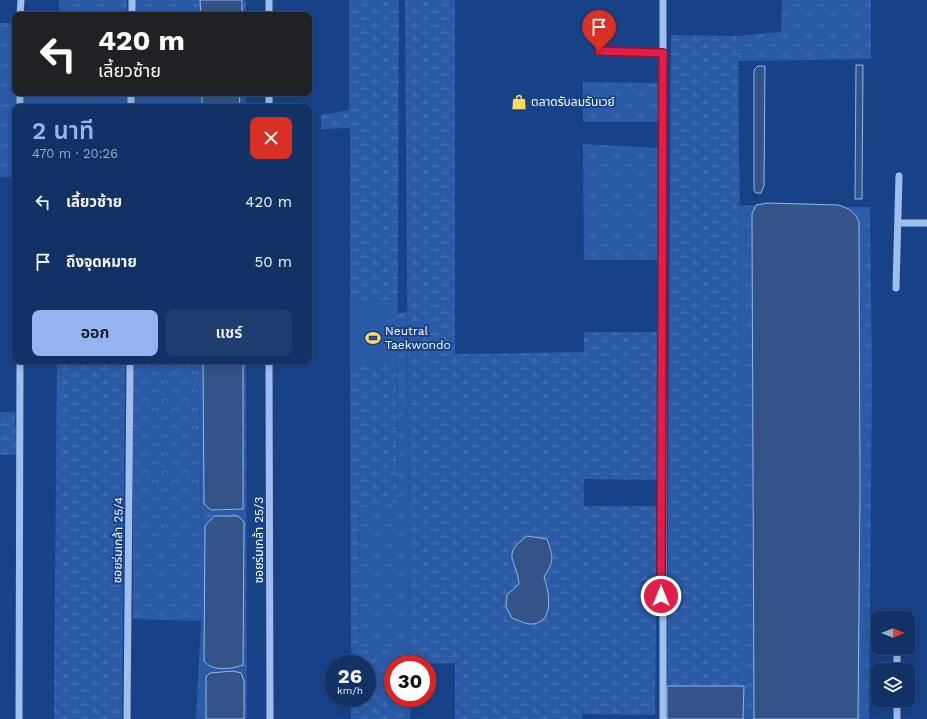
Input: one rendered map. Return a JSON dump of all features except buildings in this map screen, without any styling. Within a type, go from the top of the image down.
[{"type":"street","points":[[20,0],[20,12]]},
{"type":"street","points":[[132,0],[132,12]]},
{"type":"street","points":[[269,0],[269,12]]},
{"type":"street","points":[[662,719],[663,0]]},
{"type":"street","points":[[599,51],[663,53]]},
{"type":"street","points":[[896,288],[899,223],[899,176]]},
{"type":"street","points":[[899,223],[927,223]]},
{"type":"street","points":[[19,719],[20,364]]},
{"type":"street","name":"ซอยร่มเกล้า 25/4","points":[[127,719],[130,364]]},
{"type":"street","name":"ซอยร่มเกล้า 25/3","points":[[269,364],[270,719]]},
{"type":"street","points":[[897,707],[897,719]]},
{"type":"green space","points":[[59,0],[127,0],[127,12],[59,12]]},
{"type":"green space","points":[[135,0],[200,0],[201,12],[135,12]]},
{"type":"green space","points":[[242,0],[246,0],[246,12],[242,12]]},
{"type":"green space","points":[[349,0],[399,0],[398,300],[350,303],[350,128],[321,129],[321,115],[349,110]]},
{"type":"green space","points":[[405,0],[455,0],[455,354],[584,352],[584,332],[659,332],[657,480],[584,479],[584,506],[657,506],[655,715],[582,714],[582,719],[455,719],[455,663],[436,663],[436,655],[410,655]],"holes":[[[512,552],[544,577],[548,588],[532,625],[512,618],[519,581]]]},
{"type":"green space","points":[[782,0],[871,0],[871,59],[738,61],[738,36],[781,32]]},
{"type":"green space","points":[[0,23],[12,23],[12,96],[17,96],[17,104],[12,104],[12,177],[0,177]]},
{"type":"green space","points":[[671,35],[738,36],[744,686],[667,686]]},
{"type":"green space","points":[[583,82],[660,83],[659,122],[583,122]]},
{"type":"green space","points":[[24,96],[128,96],[128,104],[24,104]]},
{"type":"green space","points":[[134,96],[202,96],[202,104],[134,104]]},
{"type":"green space","points":[[240,96],[246,96],[246,104],[239,104]]},
{"type":"green space","points":[[59,103],[91,103],[91,104]]},
{"type":"green space","points":[[583,144],[659,148],[659,260],[584,260]]},
{"type":"green space","points":[[740,205],[756,206],[752,214],[754,719],[743,719]]},
{"type":"green space","points":[[844,207],[870,207],[872,380],[869,719],[858,719],[860,492],[859,222],[848,208]]},
{"type":"green space","name":"Neutral Taekwondo","points":[[398,300],[396,362],[350,364],[350,303]]},
{"type":"green space","points":[[407,312],[410,655],[397,655],[385,648],[358,648],[360,505],[398,503],[396,314]]},
{"type":"green space","points":[[396,362],[398,504],[360,505],[358,648],[351,648],[350,364]]},
{"type":"green space","points":[[57,364],[125,364],[122,719],[54,719]]},
{"type":"green space","points":[[133,364],[199,364],[201,537],[133,538]]},
{"type":"green space","points":[[199,364],[203,364],[204,504],[217,510],[243,509],[243,364],[246,364],[247,719],[244,719],[244,681],[241,673],[228,671],[215,673],[206,677],[206,719],[196,719],[201,621],[133,619],[133,538],[201,536]],"holes":[[[215,516],[216,667],[205,526]]]},
{"type":"green space","points":[[0,412],[15,412],[16,455],[0,455]]},
{"type":"green space","points":[[351,648],[385,648],[396,651],[399,655],[384,655],[384,675],[376,676],[376,655],[351,655]]},
{"type":"green space","points":[[384,675],[384,707],[393,707],[393,719],[351,719],[351,707],[376,707],[376,676]]},
{"type":"green space","points":[[393,707],[411,707],[410,719],[393,719]]},
{"type":"shaded area","points":[[200,0],[242,0],[242,12],[201,12]]},
{"type":"shaded area","points":[[856,65],[863,65],[862,199],[855,199]]},
{"type":"shaded area","points":[[758,66],[765,66],[764,186],[761,193],[756,193],[754,190],[754,70]]},
{"type":"shaded area","points":[[202,96],[240,96],[239,104],[202,104]]},
{"type":"shaded area","points":[[768,203],[838,205],[851,211],[859,222],[860,492],[858,719],[754,719],[752,214],[756,205]]},
{"type":"shaded area","points":[[203,364],[243,364],[243,509],[211,510],[204,504]]},
{"type":"shaded area","points":[[214,516],[238,516],[244,522],[243,665],[222,669],[212,667],[204,661],[205,526]]},
{"type":"shaded area","points":[[527,536],[547,539],[552,554],[550,566],[544,577],[549,598],[549,605],[545,618],[540,622],[533,624],[525,623],[512,618],[506,607],[507,595],[519,584],[512,553],[514,548]]},
{"type":"shaded area","points":[[233,671],[241,673],[244,681],[244,719],[206,719],[206,677],[210,673]]},
{"type":"shaded area","points":[[667,686],[744,686],[743,719],[667,719]]},
{"type":"place","name":"ตลาดรับลมรันเวย์","points":[[519,102]]},
{"type":"place","name":"Neutral Taekwondo","points":[[373,338]]},
{"type":"route","points":[[599,51],[663,53],[661,596]]}]
